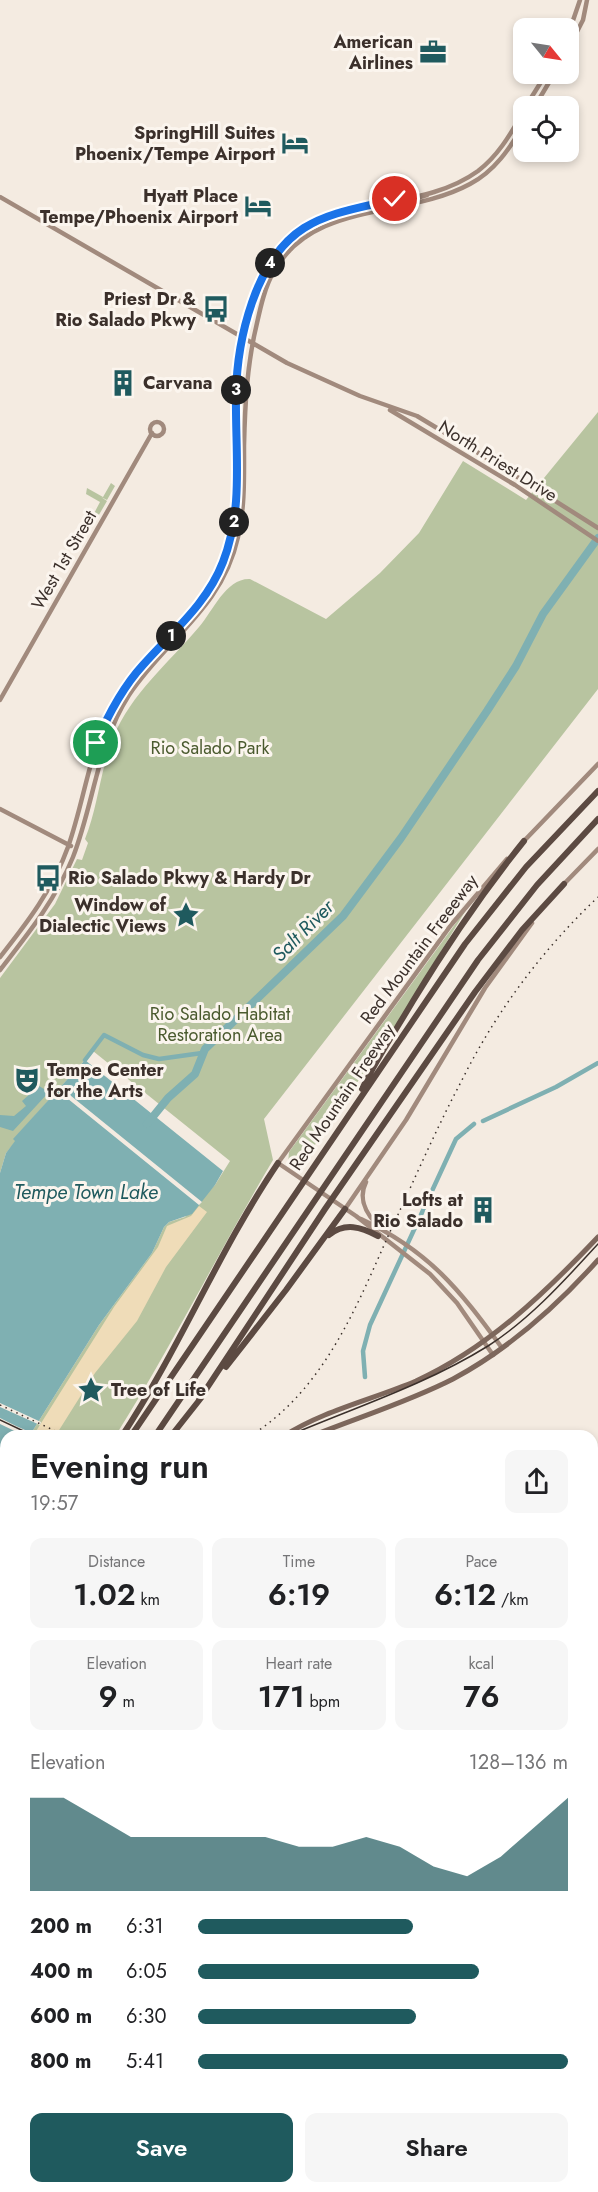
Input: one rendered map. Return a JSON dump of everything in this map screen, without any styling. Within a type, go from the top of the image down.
[{"type":"highway","name":"Red Mountain Freeway","points":[[135,1430],[484,917],[542,849],[598,791]]},
{"type":"highway","name":"Red Mountain Freeway","points":[[159,1430],[478,960],[543,878],[598,819]]},
{"type":"highway","points":[[352,1109],[374,1065],[438,959],[480,898],[524,841]]},
{"type":"highway","points":[[199,1400],[325,1209],[475,992],[522,930],[564,884]]},
{"type":"highway","points":[[127,1430],[173,1352],[239,1226],[278,1163]]},
{"type":"highway","points":[[319,1246],[342,1207]]},
{"type":"highway","points":[[176,1430],[329,1234],[343,1227],[359,1228],[378,1236]]},
{"type":"main road","points":[[574,18],[580,0]]},
{"type":"main road","points":[[579,28],[587,0]]},
{"type":"main road","points":[[0,957],[38,907],[69,846],[99,737],[117,699],[142,666],[200,603],[215,580],[226,552],[236,506],[236,394],[244,339],[255,294],[273,258],[296,234],[319,220],[432,191],[461,181],[481,169],[499,151],[513,129]]},
{"type":"main road","points":[[0,970],[53,897],[76,848],[105,741],[121,709],[147,671],[206,608],[221,583],[234,552],[243,508],[245,394],[252,344],[269,281],[291,249],[326,225],[463,188],[496,164],[513,140]]},
{"type":"main road","points":[[461,181],[463,188]]},
{"type":"main road","points":[[408,204],[432,191]]},
{"type":"main road","name":"North Priest Drive","points":[[0,197],[252,344],[308,374],[382,405],[417,416],[598,528]]},
{"type":"main road","points":[[291,249],[292,242],[319,220]]},
{"type":"main road","name":"North Priest Drive","points":[[382,405],[527,493],[598,541]]},
{"type":"main road","name":"West 1st Street","points":[[0,700],[152,434]]},
{"type":"main road","points":[[142,666],[147,671]]},
{"type":"main road","name":"Red Mountain Freeeway","points":[[278,1163],[456,918],[524,841],[598,764]]},
{"type":"main road","points":[[0,809],[76,848]]},
{"type":"main road","points":[[381,1228],[367,1213],[362,1196],[364,1185],[485,988],[564,884],[598,849]]},
{"type":"main road","points":[[342,1207],[384,1152]]},
{"type":"main road","points":[[278,1163],[342,1207],[381,1228],[423,1257],[457,1287],[502,1348]]},
{"type":"main road","points":[[356,1216],[445,1288],[493,1355]]},
{"type":"main road","points":[[296,1430],[417,1380],[484,1341],[536,1301],[598,1237]]},
{"type":"main road","points":[[327,1430],[441,1385],[493,1355],[547,1313],[598,1260]]},
{"type":"green space","points":[[598,412],[598,689],[264,1119],[273,1160],[119,1430],[33,1430],[99,1325],[152,1253],[164,1227],[169,1222],[185,1217],[215,1185],[230,1161],[93,1051],[14,1139],[16,1141],[6,1153],[0,1173],[0,978],[55,904],[77,859],[82,860],[88,843],[85,839],[105,763],[121,722],[140,692],[199,627],[227,590],[241,580],[250,579],[326,619],[380,573],[419,533],[463,461],[526,500]]},
{"type":"green space","points":[[111,483],[115,486],[107,500],[101,497],[107,501],[93,525],[89,523],[100,502],[86,494],[87,488],[103,497]]},
{"type":"green space","points":[[469,905],[400,1019],[298,1170],[288,1164],[289,1152]]},
{"type":"sand","points":[[199,1206],[207,1212],[166,1267],[137,1321],[95,1373],[59,1430],[37,1430],[114,1307],[158,1247],[167,1226],[191,1216]]},
{"type":"water","name":"Tempe Town Lake","points":[[85,1060],[223,1171],[192,1214],[169,1222],[164,1227],[152,1253],[99,1325],[33,1430],[0,1430],[0,1173],[6,1153],[15,1141],[13,1139]]},
{"type":"water","points":[[39,1086],[49,1092],[13,1131],[0,1127],[0,1115],[14,1116],[26,1106],[22,1101]]},
{"type":"pier","points":[[60,1087],[202,1202],[199,1205],[57,1090]]},
{"type":"pier","points":[[0,1403],[41,1422],[40,1425],[0,1407]]},
{"type":"pier","points":[[0,1418],[26,1430],[13,1430],[0,1424]]},
{"type":"waterway","name":"Salt River","points":[[147,1124],[168,1098],[195,1074],[205,1049],[343,916],[401,838],[487,711],[516,666],[543,614],[598,538]]},
{"type":"waterway","points":[[85,1060],[104,1035],[143,1055],[159,1059],[202,1053]]},
{"type":"waterway","points":[[483,1121],[556,1087],[598,1063]]},
{"type":"waterway","points":[[365,1377],[363,1351],[370,1325],[456,1139],[474,1124]]},
{"type":"tram line","points":[[303,1430],[415,1384],[488,1346],[532,1312],[598,1244]]},
{"type":"tram line","points":[[0,1420],[21,1430]]},
{"type":"railway","points":[[258,1430],[298,1396],[317,1372],[350,1319],[442,1119],[489,1031],[539,961],[577,917],[598,897]]},
{"type":"railway","points":[[0,1405],[53,1430]]},
{"type":"place","name":"American Airlines","points":[[433,52]]},
{"type":"place","name":"SpringHill Suites Phoenix/Tempe Airport","points":[[295,143]]},
{"type":"place","name":"Hyatt Place Tempe/Phoenix Airport","points":[[258,206]]},
{"type":"place","name":"Priest Dr & Rio Salado Pkwy","points":[[216,309]]},
{"type":"place","name":"Carvana","points":[[123,383]]},
{"type":"place","name":"Rio Salado Pkwy & Hardy Dr","points":[[48,878]]},
{"type":"place","name":"Window of Dialectic Views","points":[[186,915]]},
{"type":"place","name":"Tempe Center for the Arts","points":[[27,1080]]},
{"type":"place","name":"Lofts at Rio Salado","points":[[483,1210]]},
{"type":"place","name":"Tree of Life","points":[[91,1390]]},
{"type":"route","points":[[96,743],[122,692],[142,666],[200,603],[215,580],[223,562],[234,523],[236,506],[236,394],[239,364],[253,300],[263,274],[281,248],[304,228],[330,216],[395,199]]},
{"type":"park label","name":"Rio Salado Park","points":[[210,748]]},
{"type":"park label","name":"Rio Salado Habitat Restoration Area","points":[[220,1024]]}]
